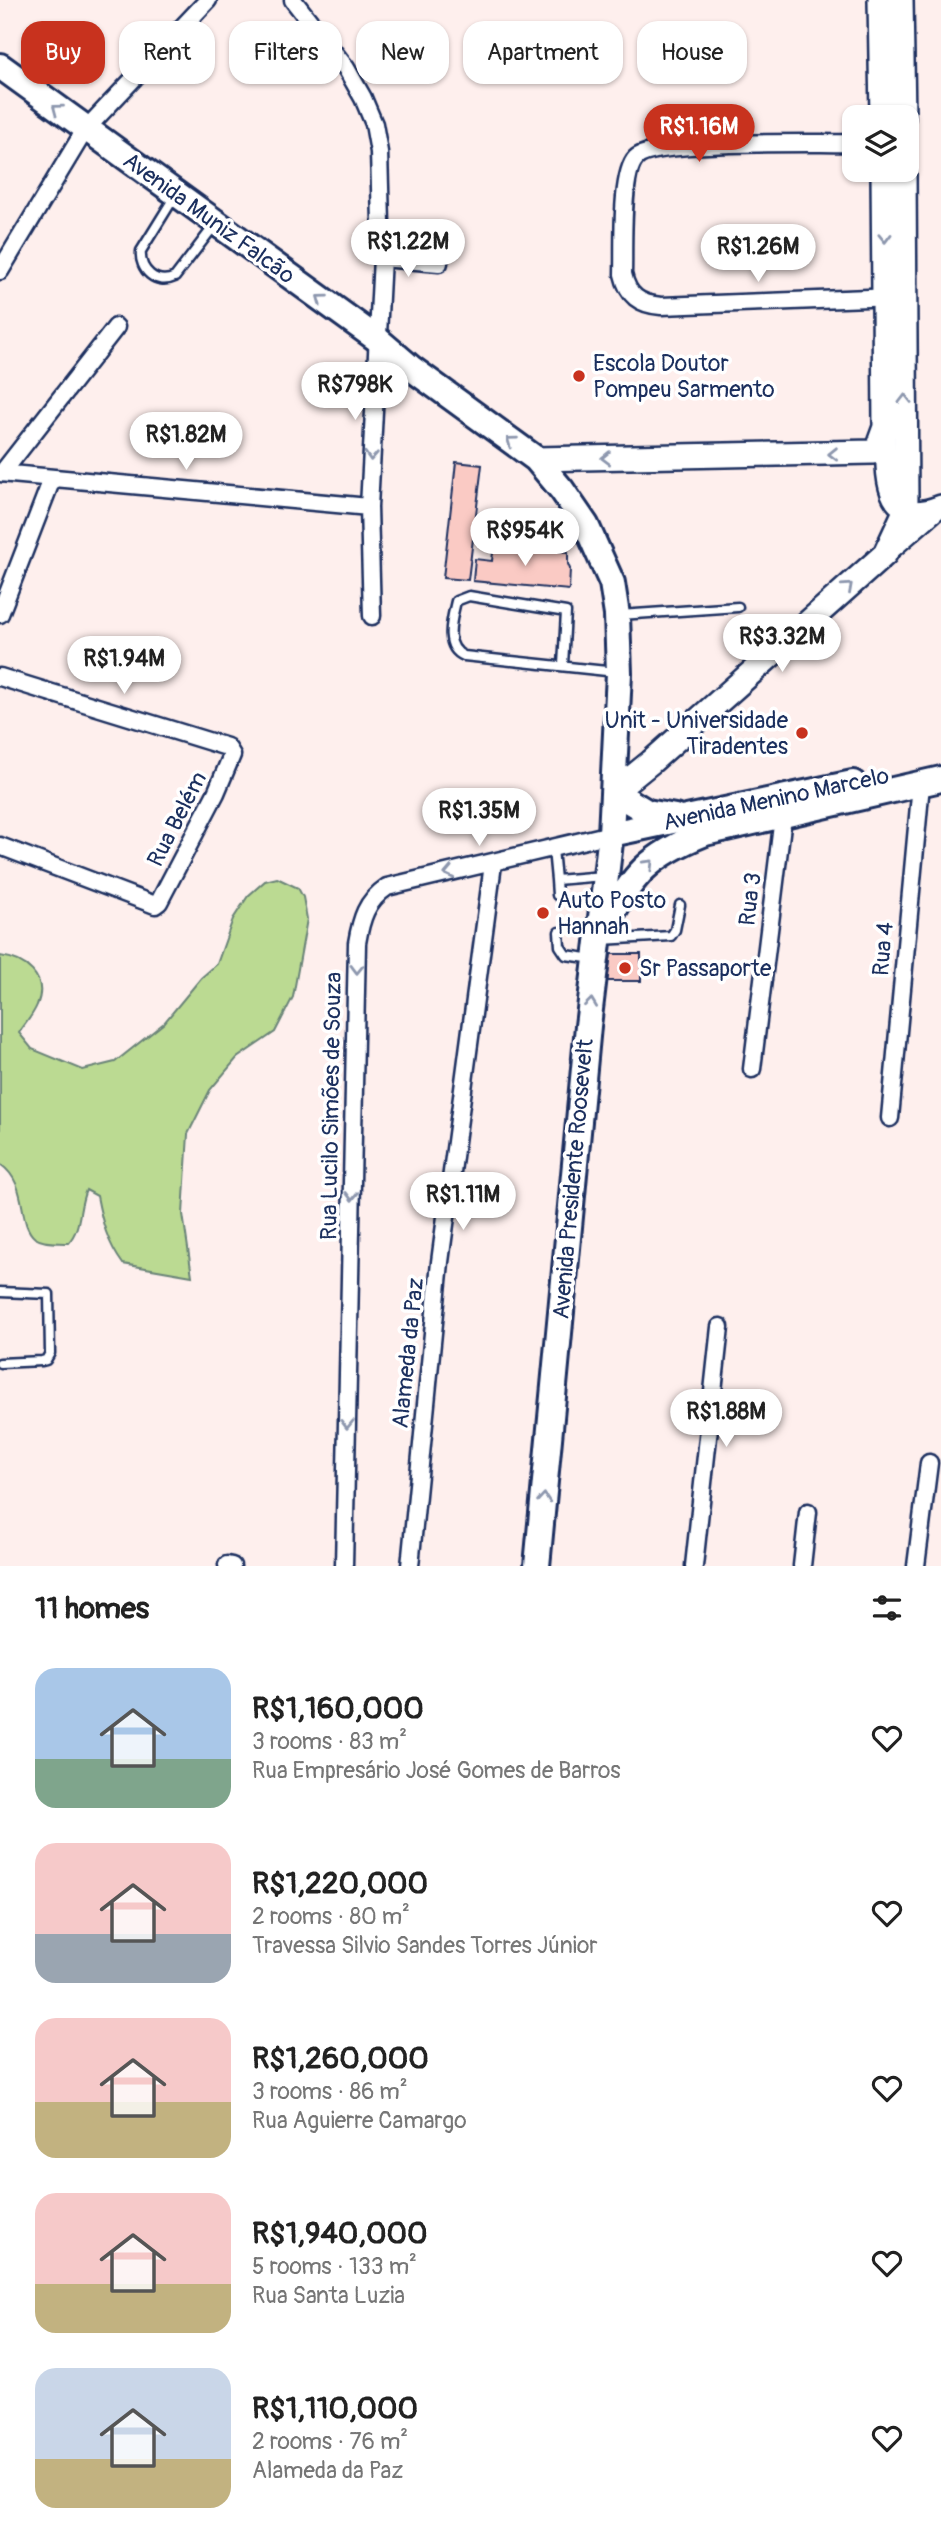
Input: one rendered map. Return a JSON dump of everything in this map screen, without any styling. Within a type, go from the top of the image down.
[{"type":"main road","points":[[880,0],[882,105]]},
{"type":"main road","points":[[901,0],[903,105]]},
{"type":"main road","name":"Avenida Muniz Falcão","points":[[0,66],[377,339],[411,368],[536,459],[586,525],[612,583],[617,615],[619,673],[614,792]]},
{"type":"main road","points":[[693,818],[647,812],[614,792],[885,554],[906,509],[896,297],[884,182]]},
{"type":"main road","points":[[536,459],[867,454],[877,449],[885,427],[903,182]]},
{"type":"main road","name":"Avenida Menino Marcelo","points":[[611,834],[941,763]]},
{"type":"main road","name":"Avenida Menino Marcelo","points":[[597,950],[618,900],[658,855],[705,833],[931,781]]},
{"type":"main road","name":"Avenida Presidente Roosevelt","points":[[537,1566],[588,1026],[614,792]]},
{"type":"street","points":[[0,271],[85,130],[208,0]]},
{"type":"street","points":[[293,0],[346,68],[363,97],[374,124],[379,152],[382,258],[369,507],[372,616]]},
{"type":"street","points":[[842,143],[681,146],[643,153],[631,166],[626,185],[623,274],[626,286],[637,300],[661,306],[896,297]]},
{"type":"street","points":[[382,258],[439,263]]},
{"type":"street","points":[[1,473],[116,327]]},
{"type":"street","points":[[885,427],[890,494],[894,502],[906,509],[928,510],[941,505]]},
{"type":"street","points":[[1,473],[369,507]]},
{"type":"street","points":[[0,614],[52,479]]},
{"type":"street","points":[[885,554],[941,505]]},
{"type":"street","name":"Rua Belém","points":[[0,677],[231,750],[232,755],[216,793],[155,905],[0,846]]},
{"type":"street","name":"Rua 4","points":[[890,1118],[931,781]]},
{"type":"street","name":"Rua 3","points":[[752,1069],[783,817]]},
{"type":"street","name":"Rua Lucilo Simões de Souza","points":[[344,1566],[357,943],[360,922],[369,903],[387,887],[611,834]]},
{"type":"street","name":"Alameda da Paz","points":[[410,1566],[440,1262],[493,864]]},
{"type":"street","points":[[694,1566],[720,1327]]},
{"type":"street","points":[[916,1566],[929,1463]]},
{"type":"street","points":[[802,1566],[808,1512]]},
{"type":"lane","points":[[176,195],[141,251],[142,268],[158,279],[168,280],[175,277],[216,224]]},
{"type":"lane","points":[[563,665],[566,612],[468,596],[456,601],[451,645],[456,653],[619,673]]},
{"type":"lane","points":[[617,615],[738,607]]},
{"type":"lane","points":[[553,849],[557,895]]},
{"type":"lane","points":[[556,880],[606,876]]},
{"type":"lane","points":[[559,932],[560,946],[566,955],[671,936],[675,930],[680,905]]},
{"type":"lane","points":[[0,1292],[49,1294],[50,1353],[46,1360],[41,1361],[0,1363]]},
{"type":"green space","points":[[277,878],[298,888],[303,897],[307,919],[293,997],[275,1032],[237,1058],[210,1090],[188,1134],[183,1214],[192,1276],[123,1264],[106,1232],[97,1196],[86,1190],[76,1231],[68,1243],[47,1242],[35,1238],[26,1223],[15,1182],[0,1164],[0,956],[26,965],[40,986],[37,1005],[19,1033],[32,1049],[83,1070],[115,1062],[164,1023],[201,978],[217,964],[233,919],[248,896],[265,881]]},
{"type":"building","points":[[456,462],[482,465],[468,580],[443,578]]},
{"type":"building","points":[[494,544],[568,552],[569,590],[473,581],[475,559],[492,561]]},
{"type":"building","name":"Sr Passaporte","points":[[611,954],[641,954],[641,981],[607,981]]},
{"type":"place","name":"Escola Doutor Pompeu Sarmento","points":[[579,376]]},
{"type":"place","name":"Unit - Universidade Tiradentes","points":[[802,733]]},
{"type":"place","name":"Auto Posto Hannah","points":[[543,913]]},
{"type":"place","name":"Sr Passaporte","points":[[625,968]]}]
